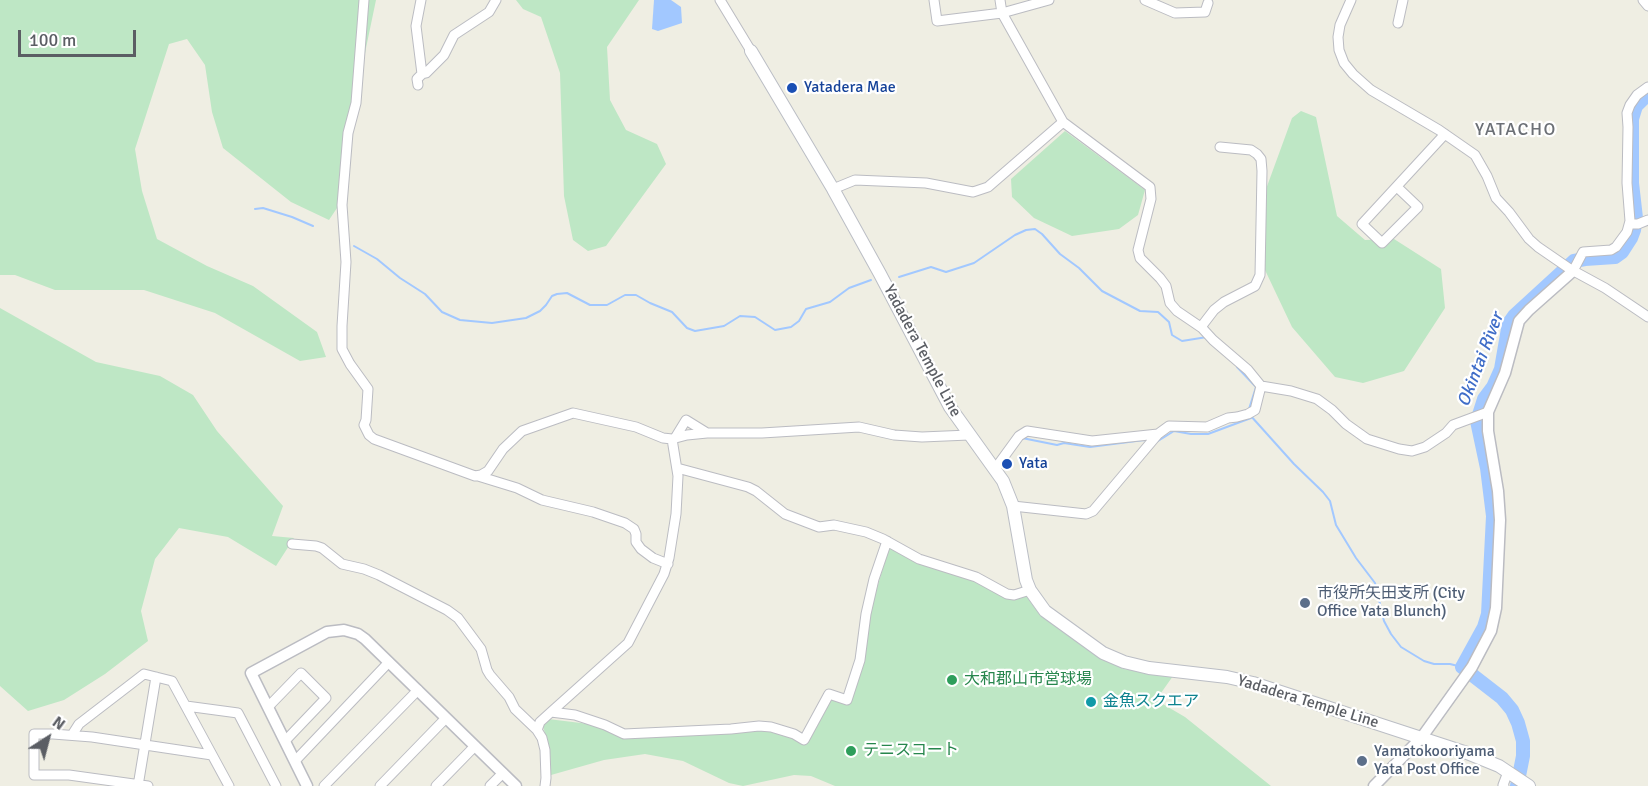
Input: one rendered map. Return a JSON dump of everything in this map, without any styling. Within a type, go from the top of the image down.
[{"type":"main road","name":"Yadadera Temple Line","points":[[751,51],[833,189],[950,407],[1008,490],[1013,506],[1022,563],[1030,590],[1038,603],[1053,618],[1103,653],[1124,662],[1149,668],[1253,682],[1422,737],[1478,758],[1518,778]]},
{"type":"street","points":[[364,0],[356,103],[348,134],[342,205],[346,262],[342,349],[368,388],[364,425],[369,435],[381,443],[517,488],[542,500],[593,512],[625,523],[634,529],[636,542],[641,549],[653,558],[668,564]]},
{"type":"street","points":[[422,0],[416,26],[422,74]]},
{"type":"street","points":[[418,85],[417,79],[444,55],[454,35],[489,12],[496,0]]},
{"type":"street","points":[[720,0],[751,51]]},
{"type":"street","points":[[934,0],[937,21],[1002,13],[1050,0]]},
{"type":"street","points":[[1000,0],[1002,13],[1063,123],[1150,188],[1151,199],[1138,250],[1140,258],[1166,286],[1170,303],[1177,311],[1201,327],[1248,370],[1261,386],[1291,390],[1317,399],[1367,439],[1412,451],[1425,447],[1446,434],[1453,425],[1488,412]]},
{"type":"street","points":[[1144,0],[1175,13],[1205,12],[1208,3]]},
{"type":"street","points":[[1351,0],[1340,25],[1338,37],[1339,50],[1344,63],[1353,74],[1371,90],[1404,108],[1475,155],[1496,198],[1529,239],[1573,265],[1648,317]]},
{"type":"street","points":[[1398,23],[1403,0]]},
{"type":"street","points":[[1643,0],[1648,6]]},
{"type":"street","points":[[1634,224],[1627,183],[1627,113],[1637,96],[1648,87]]},
{"type":"street","points":[[833,189],[855,180],[926,183],[973,192],[988,187],[1063,123]]},
{"type":"street","points":[[1397,187],[1418,207],[1382,243],[1362,225],[1445,134]]},
{"type":"street","points":[[1201,327],[1214,310],[1224,302],[1255,286],[1260,275],[1261,159],[1251,150],[1220,147]]},
{"type":"street","points":[[1374,786],[1422,737],[1485,645],[1494,621],[1500,554],[1500,508],[1488,430],[1488,412],[1505,373],[1520,321],[1583,252],[1611,250],[1634,224],[1648,220]]},
{"type":"street","points":[[1013,506],[1086,514],[1093,511],[1154,438],[1169,426],[1207,427],[1228,418],[1250,413],[1255,410],[1261,386]]},
{"type":"street","points":[[478,476],[488,471],[503,449],[522,431],[573,413],[636,427],[663,438],[707,433],[762,433],[859,427],[908,436],[969,435]]},
{"type":"street","points":[[537,730],[540,722],[628,643],[668,564],[676,514],[677,468],[674,438],[686,420],[707,433]]},
{"type":"street","points":[[995,469],[1019,436],[1027,431],[1092,441],[1154,438]]},
{"type":"street","points":[[677,468],[748,487],[785,514],[804,521],[819,526],[834,525],[866,532],[919,559],[976,577],[1006,594],[1014,595],[1030,590]]},
{"type":"street","points":[[551,712],[575,715],[624,734],[759,726],[794,734],[804,740],[830,694],[847,700],[860,660],[870,596],[887,541]]},
{"type":"street","points":[[292,544],[314,545],[322,548],[342,564],[379,575],[458,618],[481,649],[487,670],[509,697],[512,705],[542,738],[545,750],[545,786]]},
{"type":"street","points":[[307,786],[251,673],[327,632],[344,630],[358,634],[389,662],[516,786]]},
{"type":"street","points":[[295,760],[389,662]]},
{"type":"street","points":[[268,707],[301,673],[326,698],[285,741]]},
{"type":"street","points":[[72,735],[79,724],[144,674],[172,681],[229,786]]},
{"type":"street","points":[[156,677],[145,745],[142,786],[69,775],[34,775],[34,734],[72,735],[145,745],[212,755]]},
{"type":"street","points":[[324,786],[417,690]]},
{"type":"street","points":[[186,706],[238,713],[276,786]]},
{"type":"street","points":[[380,786],[446,718]]},
{"type":"street","points":[[436,786],[475,746]]},
{"type":"street","points":[[490,786],[503,773]]},
{"type":"street","points":[[1504,786],[1518,778]]},
{"type":"green space","points":[[0,0],[376,0],[337,208],[329,220],[291,202],[223,148],[212,112],[205,65],[187,39],[169,44],[135,149],[142,191],[157,239],[207,266],[253,286],[317,332],[326,357],[300,361],[215,313],[144,290],[55,290],[15,275],[0,275]]},
{"type":"green space","points":[[516,0],[639,0],[607,47],[610,100],[626,130],[657,144],[666,164],[606,246],[588,251],[573,240],[564,196],[560,73],[541,17],[523,9]]},
{"type":"green space","points":[[1301,111],[1316,117],[1337,216],[1365,240],[1394,239],[1441,269],[1445,308],[1404,371],[1363,383],[1335,377],[1292,327],[1265,270],[1262,200],[1292,118]]},
{"type":"green space","points":[[1065,131],[1145,190],[1138,215],[1119,229],[1072,236],[1034,218],[1012,197],[1011,179]]},
{"type":"green space","points":[[0,308],[96,362],[160,376],[193,395],[217,431],[283,506],[272,536],[294,538],[276,566],[228,537],[179,528],[155,559],[141,611],[148,641],[105,674],[64,700],[28,711],[0,686]]},
{"type":"green space","points":[[890,545],[1009,597],[1027,597],[1040,615],[1092,653],[1124,669],[1173,676],[1156,700],[1185,717],[1271,786],[835,786],[811,776],[794,775],[743,786],[729,783],[683,761],[645,754],[604,760],[551,775],[550,753],[543,726],[548,719],[589,724],[631,736],[769,729],[808,740],[830,697],[850,703],[865,658],[870,611]]},
{"type":"water","points":[[654,0],[671,0],[681,7],[682,23],[658,31],[652,29]]},
{"type":"waterway","name":"Okintai River","points":[[1517,786],[1523,756],[1523,741],[1512,710],[1502,698],[1462,667],[1484,627],[1488,614],[1493,516],[1487,468],[1477,421],[1484,399],[1493,387],[1501,369],[1509,323],[1514,316],[1574,261],[1615,257],[1622,252],[1631,238],[1636,218],[1632,183],[1632,119],[1636,106],[1648,94]]},
{"type":"waterway","points":[[255,209],[263,208],[313,226]]},
{"type":"waterway","points":[[899,277],[931,267],[946,272],[974,263],[1015,235],[1035,229],[1102,291],[1140,311],[1158,312],[1169,322],[1172,335],[1182,341],[1207,337]]},
{"type":"waterway","points":[[354,246],[377,259],[400,278],[425,294],[442,312],[460,320],[492,323],[526,318],[540,311],[552,296],[567,293],[590,305],[607,305],[625,295],[636,295],[672,312],[687,328],[695,331],[724,326],[740,316],[755,317],[775,330],[791,327],[799,321],[806,309],[830,302],[849,288],[871,280]]},
{"type":"waterway","points":[[1237,367],[1256,387],[1249,409]]},
{"type":"waterway","points":[[1250,415],[1330,501],[1336,525],[1356,558],[1375,583],[1384,621],[1401,647],[1424,661],[1462,667]]},
{"type":"waterway","points":[[1158,441],[1174,431],[1208,434],[1251,418]]},
{"type":"waterway","points":[[1022,438],[1057,445],[1064,443],[1090,447],[1149,441]]},
{"type":"place","name":"Yatadera Mae","points":[[792,88]]},
{"type":"place","name":"Yata","points":[[1007,464]]},
{"type":"place","name":"市役所矢田支所 (City Office Yata Blunch)","points":[[1305,603]]},
{"type":"place","name":"大和郡山市営球場","points":[[952,680]]},
{"type":"place","name":"金魚スクエア","points":[[1091,702]]},
{"type":"place","name":"テニスコート","points":[[851,751]]},
{"type":"place","name":"Yamatokooriyama Yata Post Office","points":[[1362,761]]},
{"type":"district","name":"YATACHO","points":[[1516,130]]}]
